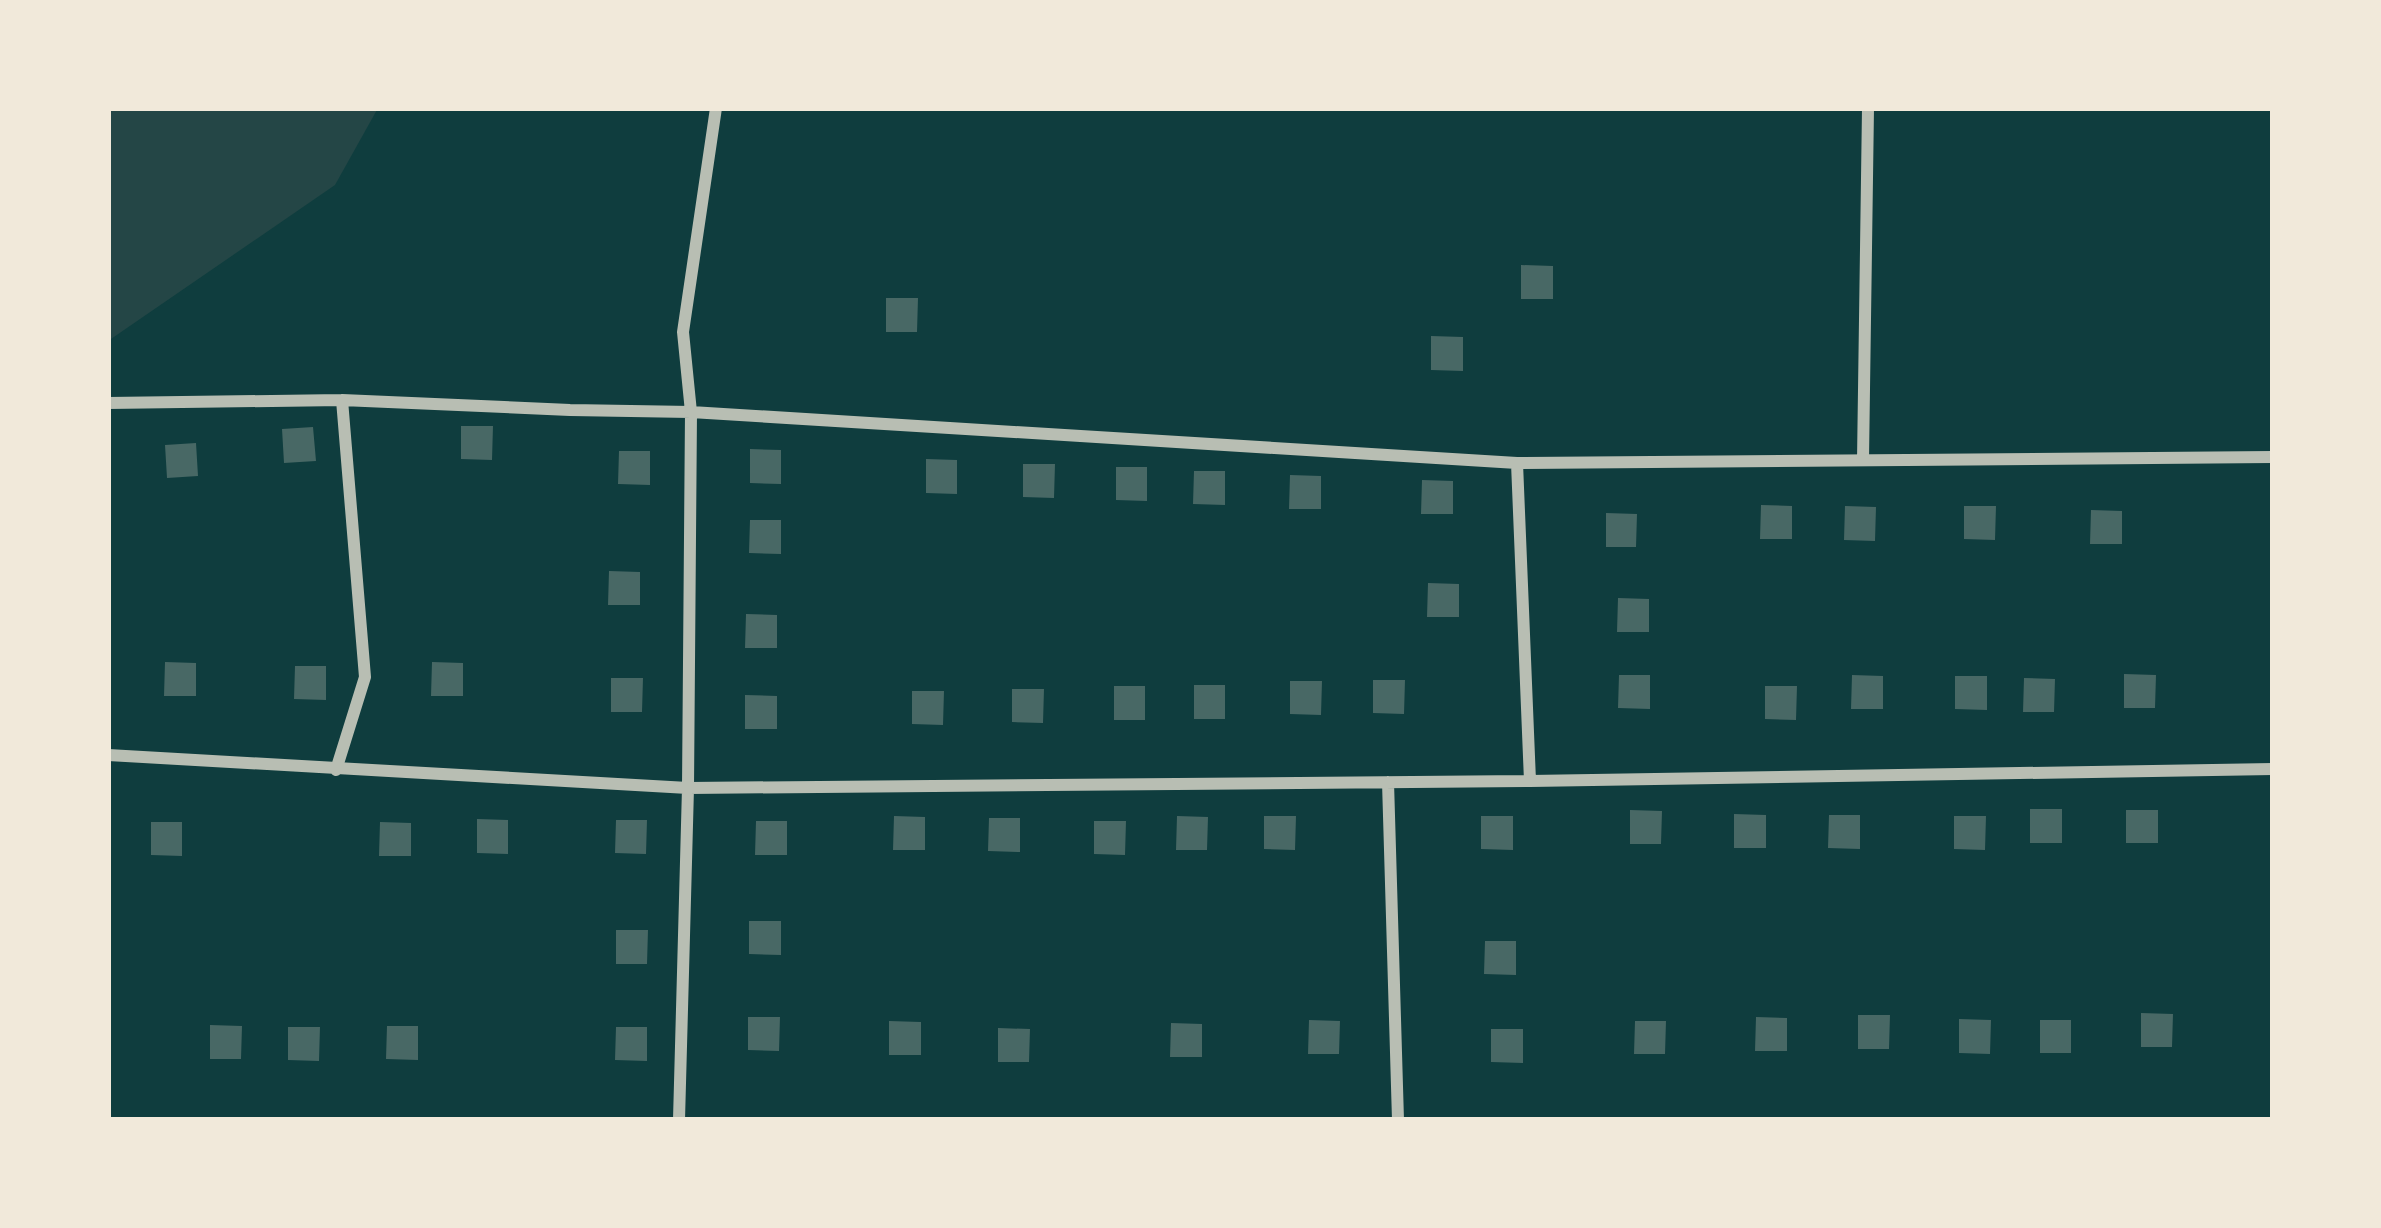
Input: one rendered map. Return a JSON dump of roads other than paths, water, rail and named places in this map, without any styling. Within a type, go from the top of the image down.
[{"type":"street","points":[[680,1120],[691,412],[683,332],[716,108]]},
{"type":"street","points":[[1863,460],[1868,108]]},
{"type":"street","points":[[336,770],[365,677],[342,400]]},
{"type":"street","points":[[108,403],[342,400],[691,412],[1517,463],[2273,457]]},
{"type":"street","points":[[1517,463],[1530,782]]},
{"type":"street","points":[[108,755],[688,788],[1530,782],[2273,769]]},
{"type":"street","points":[[1388,782],[1398,1120]]}]
